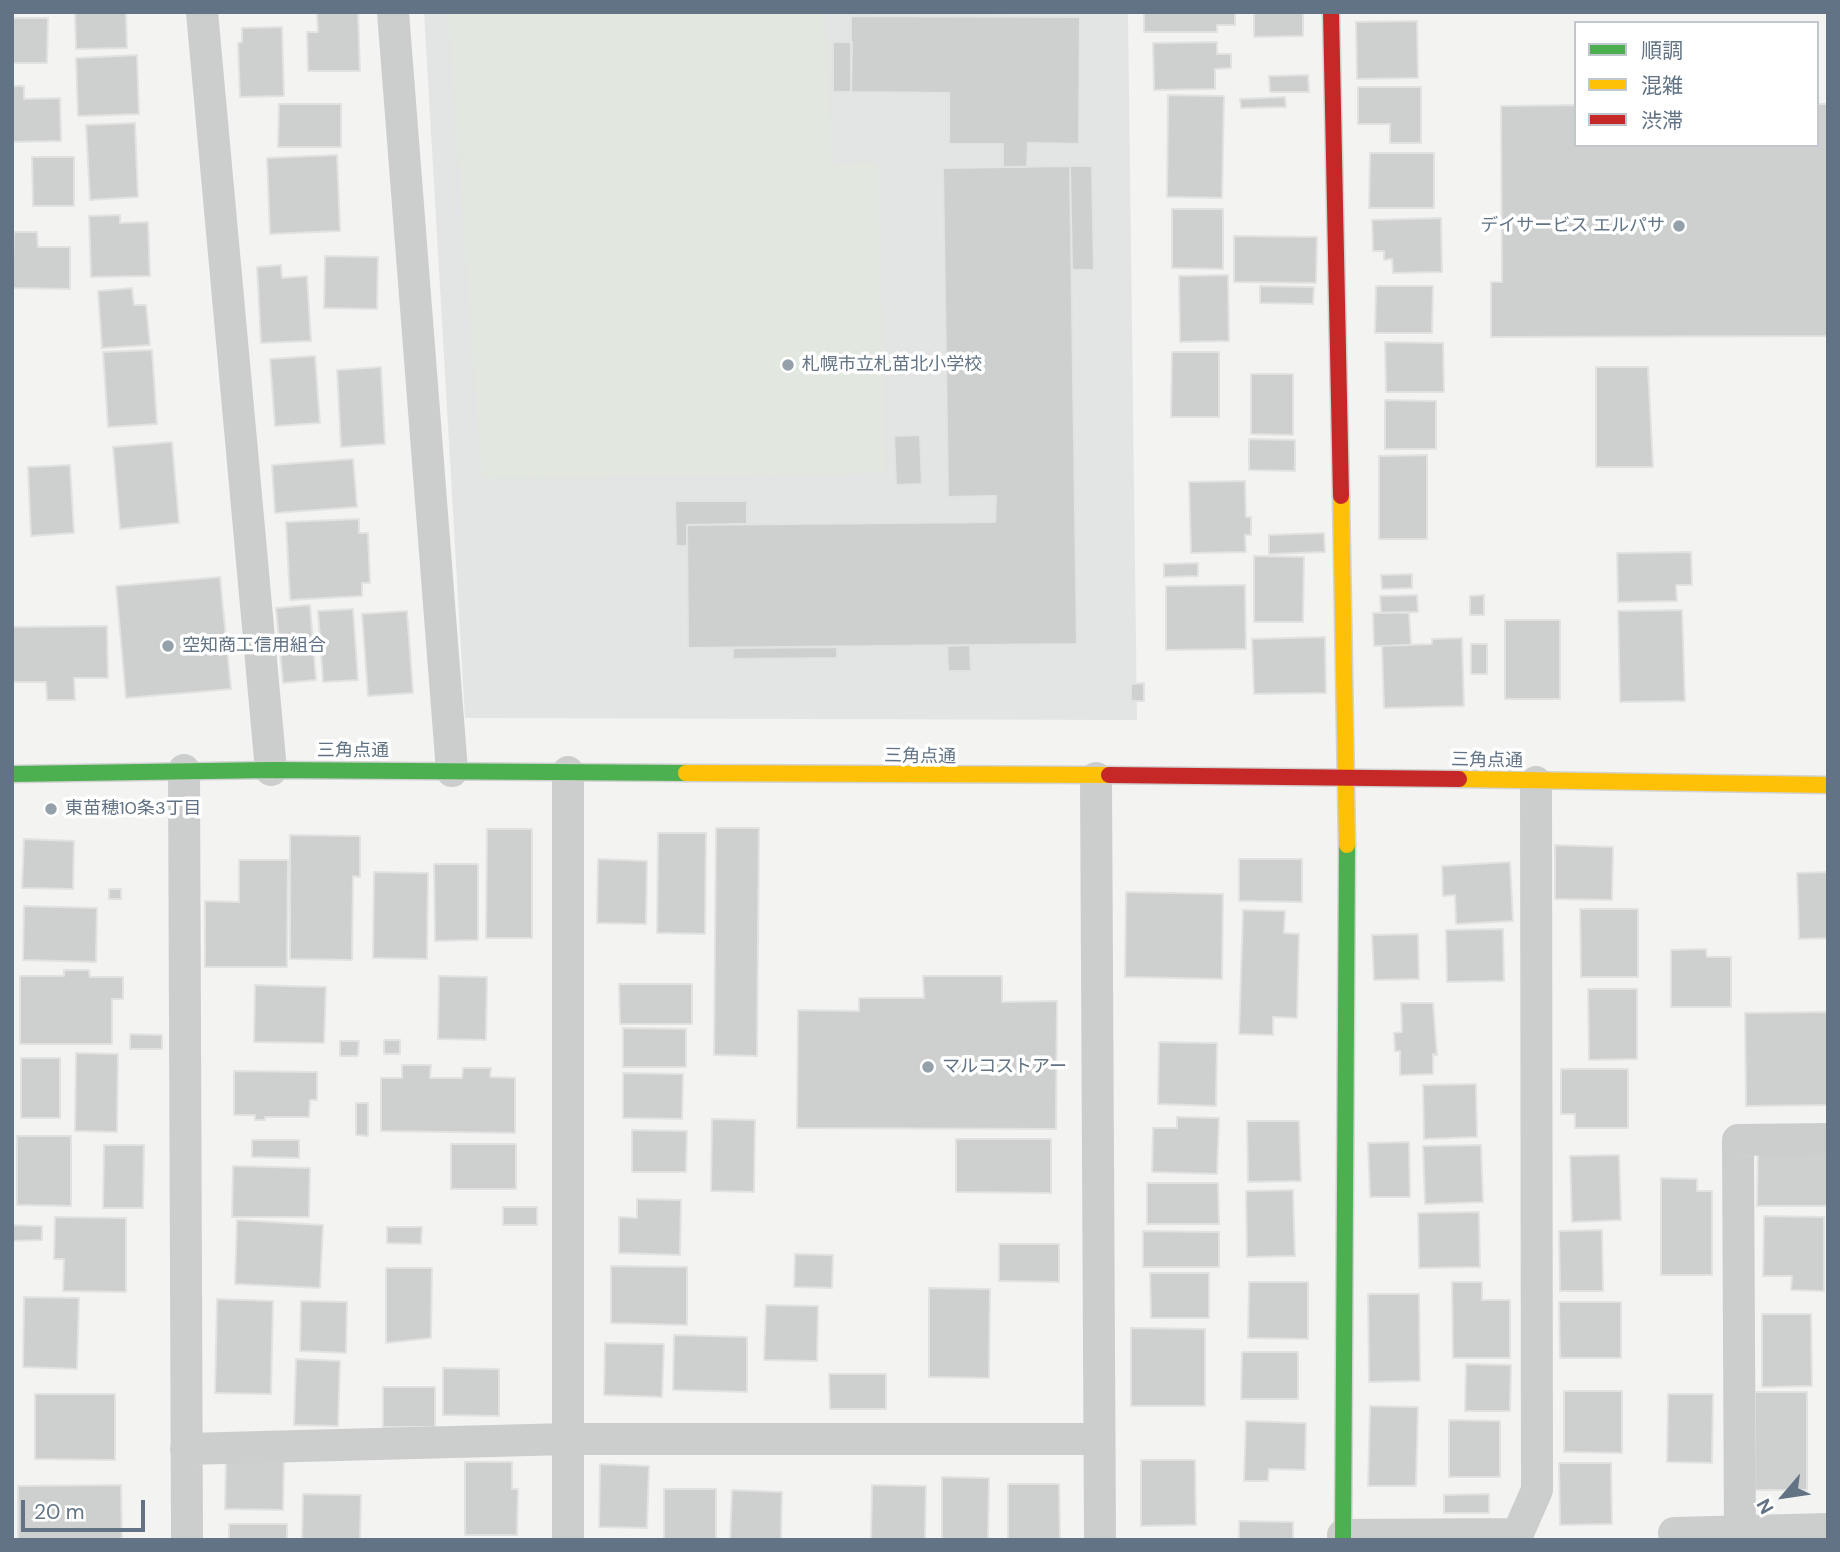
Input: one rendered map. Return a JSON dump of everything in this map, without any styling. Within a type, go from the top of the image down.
[{"type":"street","points":[[202,12],[271,770]]},
{"type":"street","points":[[393,12],[452,771]]},
{"type":"street","points":[[1331,12],[1347,777],[1343,1538],[1515,1537],[1537,1490],[1536,782]]},
{"type":"street","points":[[184,769],[187,1540]]},
{"type":"street","name":"三角点通","points":[[12,774],[184,769],[1096,778],[1347,777],[1828,785]]},
{"type":"street","points":[[568,772],[568,1540]]},
{"type":"street","points":[[1096,778],[1100,1540]]},
{"type":"street","points":[[1740,1536],[1738,1140],[1828,1139]]},
{"type":"street","points":[[186,1448],[568,1438],[1099,1439]]},
{"type":"street","points":[[1674,1533],[1740,1536],[1828,1529]]},
{"type":"shaded area","name":"札幌市立札苗北小学校","points":[[424,12],[1128,12],[1137,720],[465,718]]},
{"type":"shaded area","points":[[448,12],[824,12],[832,166],[878,162],[885,473],[482,478]]},
{"type":"building","points":[[75,12],[126,12],[127,48],[76,49]]},
{"type":"building","points":[[317,12],[358,12],[360,71],[308,71],[307,32],[318,32]]},
{"type":"building","points":[[1144,12],[1235,12],[1235,25],[1217,25],[1217,32],[1144,32]]},
{"type":"building","points":[[1254,12],[1303,12],[1303,36],[1254,37]]},
{"type":"building","points":[[851,16],[1080,17],[1079,144],[1028,143],[1027,167],[1003,167],[1003,144],[949,144],[949,93],[851,92]]},
{"type":"building","points":[[12,18],[48,18],[47,63],[12,63]]},
{"type":"building","points":[[1417,21],[1418,78],[1357,79],[1356,22]]},
{"type":"building","points":[[282,27],[284,96],[240,97],[238,43],[242,42],[242,28]]},
{"type":"building","points":[[833,42],[852,42],[851,92],[833,92]]},
{"type":"building","points":[[1217,42],[1217,54],[1231,54],[1231,68],[1215,69],[1215,89],[1154,90],[1153,43]]},
{"type":"building","points":[[137,55],[139,114],[78,116],[76,58]]},
{"type":"building","points":[[1308,75],[1309,92],[1270,92],[1269,76]]},
{"type":"building","points":[[12,86],[24,86],[24,99],[60,98],[61,141],[12,142]]},
{"type":"building","points":[[1358,87],[1421,87],[1421,143],[1390,143],[1390,124],[1358,124]]},
{"type":"building","points":[[1168,95],[1224,96],[1222,198],[1167,197]]},
{"type":"building","points":[[1285,97],[1286,107],[1241,108],[1240,99]]},
{"type":"building","points":[[279,104],[341,104],[341,147],[278,147]]},
{"type":"building","points":[[1819,104],[1828,104],[1828,336],[1491,337],[1491,282],[1502,282],[1501,106],[1574,105],[1574,147],[1819,147]]},
{"type":"building","points":[[135,123],[138,197],[90,200],[86,125]]},
{"type":"building","points":[[1370,153],[1434,153],[1434,208],[1369,208]]},
{"type":"building","points":[[337,155],[340,231],[270,234],[267,158]]},
{"type":"building","points":[[32,157],[74,157],[74,206],[33,206]]},
{"type":"building","points":[[1070,166],[1077,644],[688,648],[687,525],[995,522],[996,496],[948,497],[943,168]]},
{"type":"building","points":[[1070,166],[1092,166],[1094,270],[1072,270]]},
{"type":"building","points":[[1172,209],[1223,209],[1223,269],[1172,268]]},
{"type":"building","points":[[120,215],[120,223],[148,222],[150,276],[91,277],[89,216]]},
{"type":"building","points":[[1441,218],[1442,272],[1393,273],[1392,259],[1384,260],[1384,251],[1373,251],[1372,220]]},
{"type":"building","points":[[14,232],[37,232],[38,247],[70,247],[70,289],[12,288]]},
{"type":"building","points":[[1234,236],[1317,237],[1316,283],[1234,282]]},
{"type":"building","points":[[325,256],[378,257],[377,309],[324,308]]},
{"type":"building","points":[[281,265],[282,278],[307,276],[311,341],[261,343],[257,267]]},
{"type":"building","points":[[1228,275],[1229,341],[1180,342],[1179,276]]},
{"type":"building","points":[[1260,286],[1314,287],[1313,304],[1260,303]]},
{"type":"building","points":[[1376,286],[1433,286],[1432,333],[1375,333]]},
{"type":"building","points":[[132,288],[134,305],[146,305],[150,345],[102,348],[98,291]]},
{"type":"building","points":[[1385,342],[1443,343],[1444,392],[1386,392]]},
{"type":"building","points":[[152,350],[157,424],[108,427],[103,352]]},
{"type":"building","points":[[1172,352],[1219,352],[1219,417],[1171,417]]},
{"type":"building","points":[[315,356],[320,423],[275,426],[270,359]]},
{"type":"building","points":[[381,367],[385,444],[341,447],[337,370]]},
{"type":"building","points":[[1596,367],[1648,367],[1653,467],[1596,467]]},
{"type":"building","points":[[1251,374],[1293,374],[1293,435],[1251,434]]},
{"type":"building","points":[[1385,400],[1436,401],[1436,449],[1385,449]]},
{"type":"building","points":[[920,435],[922,484],[896,485],[894,436]]},
{"type":"building","points":[[1249,439],[1295,440],[1295,471],[1249,470]]},
{"type":"building","points":[[172,442],[179,523],[120,529],[113,447]]},
{"type":"building","points":[[1427,455],[1427,539],[1379,539],[1379,456]]},
{"type":"building","points":[[353,459],[357,507],[275,513],[272,465]]},
{"type":"building","points":[[70,465],[74,533],[31,536],[28,467]]},
{"type":"building","points":[[1245,481],[1246,517],[1251,517],[1251,535],[1245,535],[1246,552],[1191,553],[1189,482]]},
{"type":"building","points":[[675,501],[747,501],[747,524],[687,525],[687,546],[676,546]]},
{"type":"building","points":[[359,519],[359,533],[368,533],[370,583],[362,583],[362,596],[290,600],[286,522]]},
{"type":"building","points":[[1324,533],[1325,552],[1269,554],[1269,535]]},
{"type":"building","points":[[1691,552],[1692,585],[1676,585],[1677,601],[1618,602],[1617,553]]},
{"type":"building","points":[[1254,556],[1304,557],[1303,622],[1254,622]]},
{"type":"building","points":[[1198,563],[1198,576],[1164,577],[1164,564]]},
{"type":"building","points":[[1412,574],[1412,588],[1382,589],[1381,575]]},
{"type":"building","points":[[220,577],[231,689],[126,698],[116,586]]},
{"type":"building","points":[[1245,585],[1246,649],[1166,650],[1166,586]]},
{"type":"building","points":[[1417,595],[1418,612],[1381,613],[1380,596]]},
{"type":"building","points":[[1484,595],[1484,615],[1470,615],[1470,596]]},
{"type":"building","points":[[310,605],[316,680],[283,683],[276,608]]},
{"type":"building","points":[[353,609],[358,680],[323,682],[318,611]]},
{"type":"building","points":[[1682,610],[1685,701],[1620,702],[1618,611]]},
{"type":"building","points":[[407,611],[413,693],[368,696],[362,614]]},
{"type":"building","points":[[1409,612],[1411,645],[1374,646],[1373,613]]},
{"type":"building","points":[[1505,620],[1560,620],[1560,699],[1505,699]]},
{"type":"building","points":[[107,626],[108,678],[74,678],[75,700],[47,700],[46,682],[12,682],[12,627]]},
{"type":"building","points":[[1325,637],[1326,693],[1254,694],[1252,639]]},
{"type":"building","points":[[1462,638],[1464,706],[1384,708],[1382,646],[1432,644],[1432,639]]},
{"type":"building","points":[[1471,644],[1487,644],[1487,674],[1471,674]]},
{"type":"building","points":[[970,645],[971,671],[948,671],[947,646]]},
{"type":"building","points":[[837,647],[837,658],[733,659],[733,648]]},
{"type":"building","points":[[1144,683],[1144,701],[1131,701],[1131,684]]},
{"type":"building","points":[[716,828],[759,828],[757,1056],[714,1055]]},
{"type":"building","points":[[487,829],[532,829],[532,938],[486,938]]},
{"type":"building","points":[[658,833],[706,833],[705,934],[657,933]]},
{"type":"building","points":[[290,835],[360,836],[360,877],[353,876],[352,960],[290,959]]},
{"type":"building","points":[[24,839],[74,841],[73,889],[22,888]]},
{"type":"building","points":[[1555,845],[1613,847],[1612,900],[1555,899]]},
{"type":"building","points":[[598,859],[647,861],[646,924],[597,923]]},
{"type":"building","points":[[1239,859],[1302,859],[1302,902],[1239,901]]},
{"type":"building","points":[[239,860],[288,860],[287,967],[205,967],[205,901],[239,902]]},
{"type":"building","points":[[1510,862],[1513,921],[1456,924],[1455,895],[1443,896],[1442,866]]},
{"type":"building","points":[[434,864],[478,864],[478,940],[435,941]]},
{"type":"building","points":[[374,872],[428,873],[427,959],[373,958]]},
{"type":"building","points":[[1828,872],[1828,938],[1799,939],[1797,873]]},
{"type":"building","points":[[109,889],[121,889],[121,899],[109,899]]},
{"type":"building","points":[[1126,892],[1223,894],[1222,979],[1125,977]]},
{"type":"building","points":[[24,906],[97,908],[96,962],[23,960]]},
{"type":"building","points":[[1580,909],[1638,909],[1638,977],[1581,977]]},
{"type":"building","points":[[1243,910],[1285,911],[1284,933],[1299,934],[1297,1018],[1273,1017],[1273,1035],[1239,1034]]},
{"type":"building","points":[[1503,929],[1504,981],[1447,982],[1446,930]]},
{"type":"building","points":[[1418,934],[1419,979],[1374,980],[1372,935]]},
{"type":"building","points":[[1706,949],[1707,957],[1731,957],[1731,1007],[1671,1007],[1671,950]]},
{"type":"building","points":[[64,970],[89,970],[90,977],[123,977],[123,999],[112,999],[112,1044],[20,1044],[20,976],[64,976]]},
{"type":"building","points":[[439,976],[487,977],[486,1040],[438,1039]]},
{"type":"building","points":[[923,976],[1002,976],[1002,1002],[1057,1001],[1056,1129],[797,1128],[798,1010],[859,1011],[859,998],[924,998]]},
{"type":"building","points":[[619,984],[692,984],[692,1024],[620,1024]]},
{"type":"building","points":[[255,985],[326,987],[324,1043],[254,1042]]},
{"type":"building","points":[[1588,989],[1637,989],[1637,1059],[1589,1060]]},
{"type":"building","points":[[1401,1003],[1433,1003],[1437,1055],[1433,1054],[1433,1074],[1400,1075],[1400,1051],[1395,1051],[1394,1033],[1402,1032]]},
{"type":"building","points":[[1827,1012],[1828,1105],[1746,1106],[1745,1013]]},
{"type":"building","points":[[623,1028],[686,1029],[686,1067],[623,1067]]},
{"type":"building","points":[[130,1034],[162,1035],[162,1049],[130,1049]]},
{"type":"building","points":[[384,1040],[400,1040],[400,1054],[384,1054]]},
{"type":"building","points":[[340,1041],[359,1041],[358,1056],[340,1056]]},
{"type":"building","points":[[1159,1042],[1217,1043],[1216,1106],[1158,1104]]},
{"type":"building","points":[[76,1053],[118,1054],[117,1132],[75,1131]]},
{"type":"building","points":[[21,1058],[60,1058],[60,1118],[21,1118]]},
{"type":"building","points":[[402,1065],[431,1065],[430,1078],[462,1078],[463,1068],[491,1068],[490,1077],[515,1078],[515,1133],[381,1131],[381,1078],[402,1078]]},
{"type":"building","points":[[1561,1069],[1628,1069],[1628,1128],[1575,1128],[1575,1114],[1561,1114]]},
{"type":"building","points":[[234,1071],[317,1072],[317,1100],[310,1100],[309,1117],[265,1117],[265,1120],[255,1120],[255,1115],[234,1115]]},
{"type":"building","points":[[623,1073],[683,1074],[682,1119],[623,1118]]},
{"type":"building","points":[[1476,1084],[1477,1137],[1424,1139],[1423,1085]]},
{"type":"building","points":[[356,1103],[368,1103],[368,1136],[356,1135]]},
{"type":"building","points":[[1177,1117],[1219,1118],[1217,1174],[1152,1172],[1153,1128],[1177,1128]]},
{"type":"building","points":[[712,1119],[755,1120],[754,1192],[711,1191]]},
{"type":"building","points":[[1247,1121],[1299,1121],[1301,1181],[1248,1182]]},
{"type":"building","points":[[632,1130],[687,1131],[686,1172],[632,1172]]},
{"type":"building","points":[[17,1136],[71,1136],[71,1206],[17,1205]]},
{"type":"building","points":[[956,1139],[1051,1139],[1051,1193],[956,1192]]},
{"type":"building","points":[[252,1140],[299,1140],[299,1158],[252,1157]]},
{"type":"building","points":[[1409,1142],[1410,1197],[1370,1197],[1368,1143]]},
{"type":"building","points":[[1758,1143],[1828,1144],[1828,1206],[1757,1206]]},
{"type":"building","points":[[451,1144],[516,1144],[516,1189],[451,1189]]},
{"type":"building","points":[[104,1145],[144,1145],[143,1208],[103,1208]]},
{"type":"building","points":[[1481,1145],[1483,1202],[1425,1204],[1423,1146]]},
{"type":"building","points":[[1619,1155],[1621,1220],[1572,1222],[1570,1156]]},
{"type":"building","points":[[233,1166],[310,1168],[309,1217],[232,1217]]},
{"type":"building","points":[[1661,1178],[1697,1179],[1697,1191],[1712,1191],[1712,1275],[1661,1275]]},
{"type":"building","points":[[1147,1183],[1218,1183],[1219,1224],[1147,1224]]},
{"type":"building","points":[[1293,1190],[1295,1256],[1247,1257],[1246,1191]]},
{"type":"building","points":[[637,1199],[681,1200],[680,1255],[619,1253],[619,1217],[637,1218]]},
{"type":"building","points":[[503,1207],[537,1207],[537,1225],[503,1225]]},
{"type":"building","points":[[1479,1212],[1480,1267],[1419,1268],[1418,1213]]},
{"type":"building","points":[[1764,1216],[1824,1217],[1824,1291],[1791,1290],[1792,1276],[1763,1276]]},
{"type":"building","points":[[55,1217],[126,1218],[126,1292],[63,1291],[64,1259],[54,1259]]},
{"type":"building","points":[[237,1220],[323,1225],[320,1288],[235,1284]]},
{"type":"building","points":[[12,1225],[42,1226],[42,1240],[12,1241]]},
{"type":"building","points":[[387,1227],[422,1227],[421,1244],[387,1243]]},
{"type":"building","points":[[1602,1230],[1603,1291],[1560,1291],[1559,1231]]},
{"type":"building","points":[[1143,1231],[1219,1232],[1219,1267],[1143,1267]]},
{"type":"building","points":[[999,1244],[1059,1244],[1059,1282],[999,1281]]},
{"type":"building","points":[[795,1254],[833,1255],[832,1288],[794,1287]]},
{"type":"building","points":[[611,1266],[687,1267],[687,1325],[611,1323]]},
{"type":"building","points":[[386,1268],[432,1268],[431,1338],[386,1343]]},
{"type":"building","points":[[1150,1273],[1209,1273],[1209,1318],[1151,1318]]},
{"type":"building","points":[[1249,1282],[1308,1282],[1308,1339],[1248,1338]]},
{"type":"building","points":[[1452,1282],[1482,1282],[1482,1300],[1510,1300],[1510,1358],[1453,1358]]},
{"type":"building","points":[[929,1288],[990,1289],[989,1378],[929,1377]]},
{"type":"building","points":[[1368,1294],[1419,1294],[1420,1381],[1369,1382]]},
{"type":"building","points":[[24,1297],[79,1298],[77,1369],[23,1367]]},
{"type":"building","points":[[217,1299],[273,1301],[271,1394],[215,1393]]},
{"type":"building","points":[[301,1301],[347,1302],[346,1353],[300,1351]]},
{"type":"building","points":[[1559,1302],[1621,1302],[1621,1358],[1560,1358]]},
{"type":"building","points":[[766,1305],[818,1306],[817,1361],[764,1360]]},
{"type":"building","points":[[1762,1314],[1811,1314],[1812,1386],[1762,1387]]},
{"type":"building","points":[[1131,1328],[1205,1329],[1205,1406],[1131,1406]]},
{"type":"building","points":[[674,1335],[747,1337],[747,1392],[673,1390]]},
{"type":"building","points":[[605,1343],[664,1344],[662,1397],[604,1395]]},
{"type":"building","points":[[1242,1352],[1298,1352],[1298,1399],[1241,1399]]},
{"type":"building","points":[[296,1359],[340,1361],[338,1426],[294,1425]]},
{"type":"building","points":[[1466,1364],[1511,1365],[1510,1411],[1465,1411]]},
{"type":"building","points":[[443,1368],[499,1369],[499,1416],[443,1415]]},
{"type":"building","points":[[829,1374],[886,1374],[886,1409],[830,1409]]},
{"type":"building","points":[[383,1387],[435,1387],[435,1427],[383,1427]]},
{"type":"building","points":[[1564,1391],[1622,1391],[1622,1453],[1564,1452]]},
{"type":"building","points":[[1755,1392],[1807,1392],[1807,1490],[1755,1490]]},
{"type":"building","points":[[35,1394],[115,1394],[115,1460],[35,1459]]},
{"type":"building","points":[[1668,1394],[1713,1394],[1712,1463],[1667,1462]]},
{"type":"building","points":[[1370,1406],[1418,1407],[1416,1486],[1368,1486]]},
{"type":"building","points":[[1449,1420],[1500,1421],[1500,1477],[1449,1477]]},
{"type":"building","points":[[1246,1421],[1306,1423],[1305,1470],[1269,1469],[1268,1481],[1244,1481]]},
{"type":"building","points":[[226,1457],[284,1458],[283,1510],[225,1509]]},
{"type":"building","points":[[1141,1460],[1195,1460],[1196,1525],[1141,1526]]},
{"type":"building","points":[[465,1462],[512,1462],[512,1489],[518,1489],[517,1535],[465,1535]]},
{"type":"building","points":[[1559,1463],[1611,1463],[1612,1524],[1560,1525]]},
{"type":"building","points":[[600,1464],[649,1466],[647,1528],[599,1527]]},
{"type":"building","points":[[942,1477],[989,1478],[988,1540],[942,1540]]},
{"type":"building","points":[[1008,1484],[1059,1484],[1060,1540],[1008,1540]]},
{"type":"building","points":[[121,1485],[122,1540],[18,1540],[18,1486]]},
{"type":"building","points":[[872,1485],[926,1486],[925,1540],[871,1540]]},
{"type":"building","points":[[664,1489],[716,1489],[716,1540],[664,1540]]},
{"type":"building","points":[[732,1490],[782,1492],[781,1540],[730,1540]]},
{"type":"building","points":[[303,1494],[361,1495],[360,1540],[302,1540]]},
{"type":"building","points":[[1489,1494],[1489,1513],[1444,1513],[1444,1495]]},
{"type":"building","points":[[1239,1521],[1293,1522],[1293,1540],[1239,1540]]},
{"type":"building","points":[[229,1524],[287,1524],[287,1540],[229,1540]]},
{"type":"traffic: fast","points":[[12,774],[271,770],[686,773]]},
{"type":"traffic: fast","points":[[1343,1540],[1347,845]]},
{"type":"traffic: slow","points":[[1341,496],[1347,845]]},
{"type":"traffic: slow","points":[[686,773],[1109,775]]},
{"type":"traffic: slow","points":[[1459,779],[1828,785]]},
{"type":"traffic: jam","points":[[1331,12],[1341,496]]},
{"type":"traffic: jam","points":[[1109,775],[1459,779]]},
{"type":"place","name":"デイサービス エルパサ","points":[[1679,226]]},
{"type":"place","name":"札幌市立札苗北小学校","points":[[788,365]]},
{"type":"place","name":"空知商工信用組合","points":[[168,646]]},
{"type":"place","name":"東苗穂10条3丁目","points":[[51,809]]},
{"type":"place","name":"マルコストアー","points":[[928,1067]]}]
